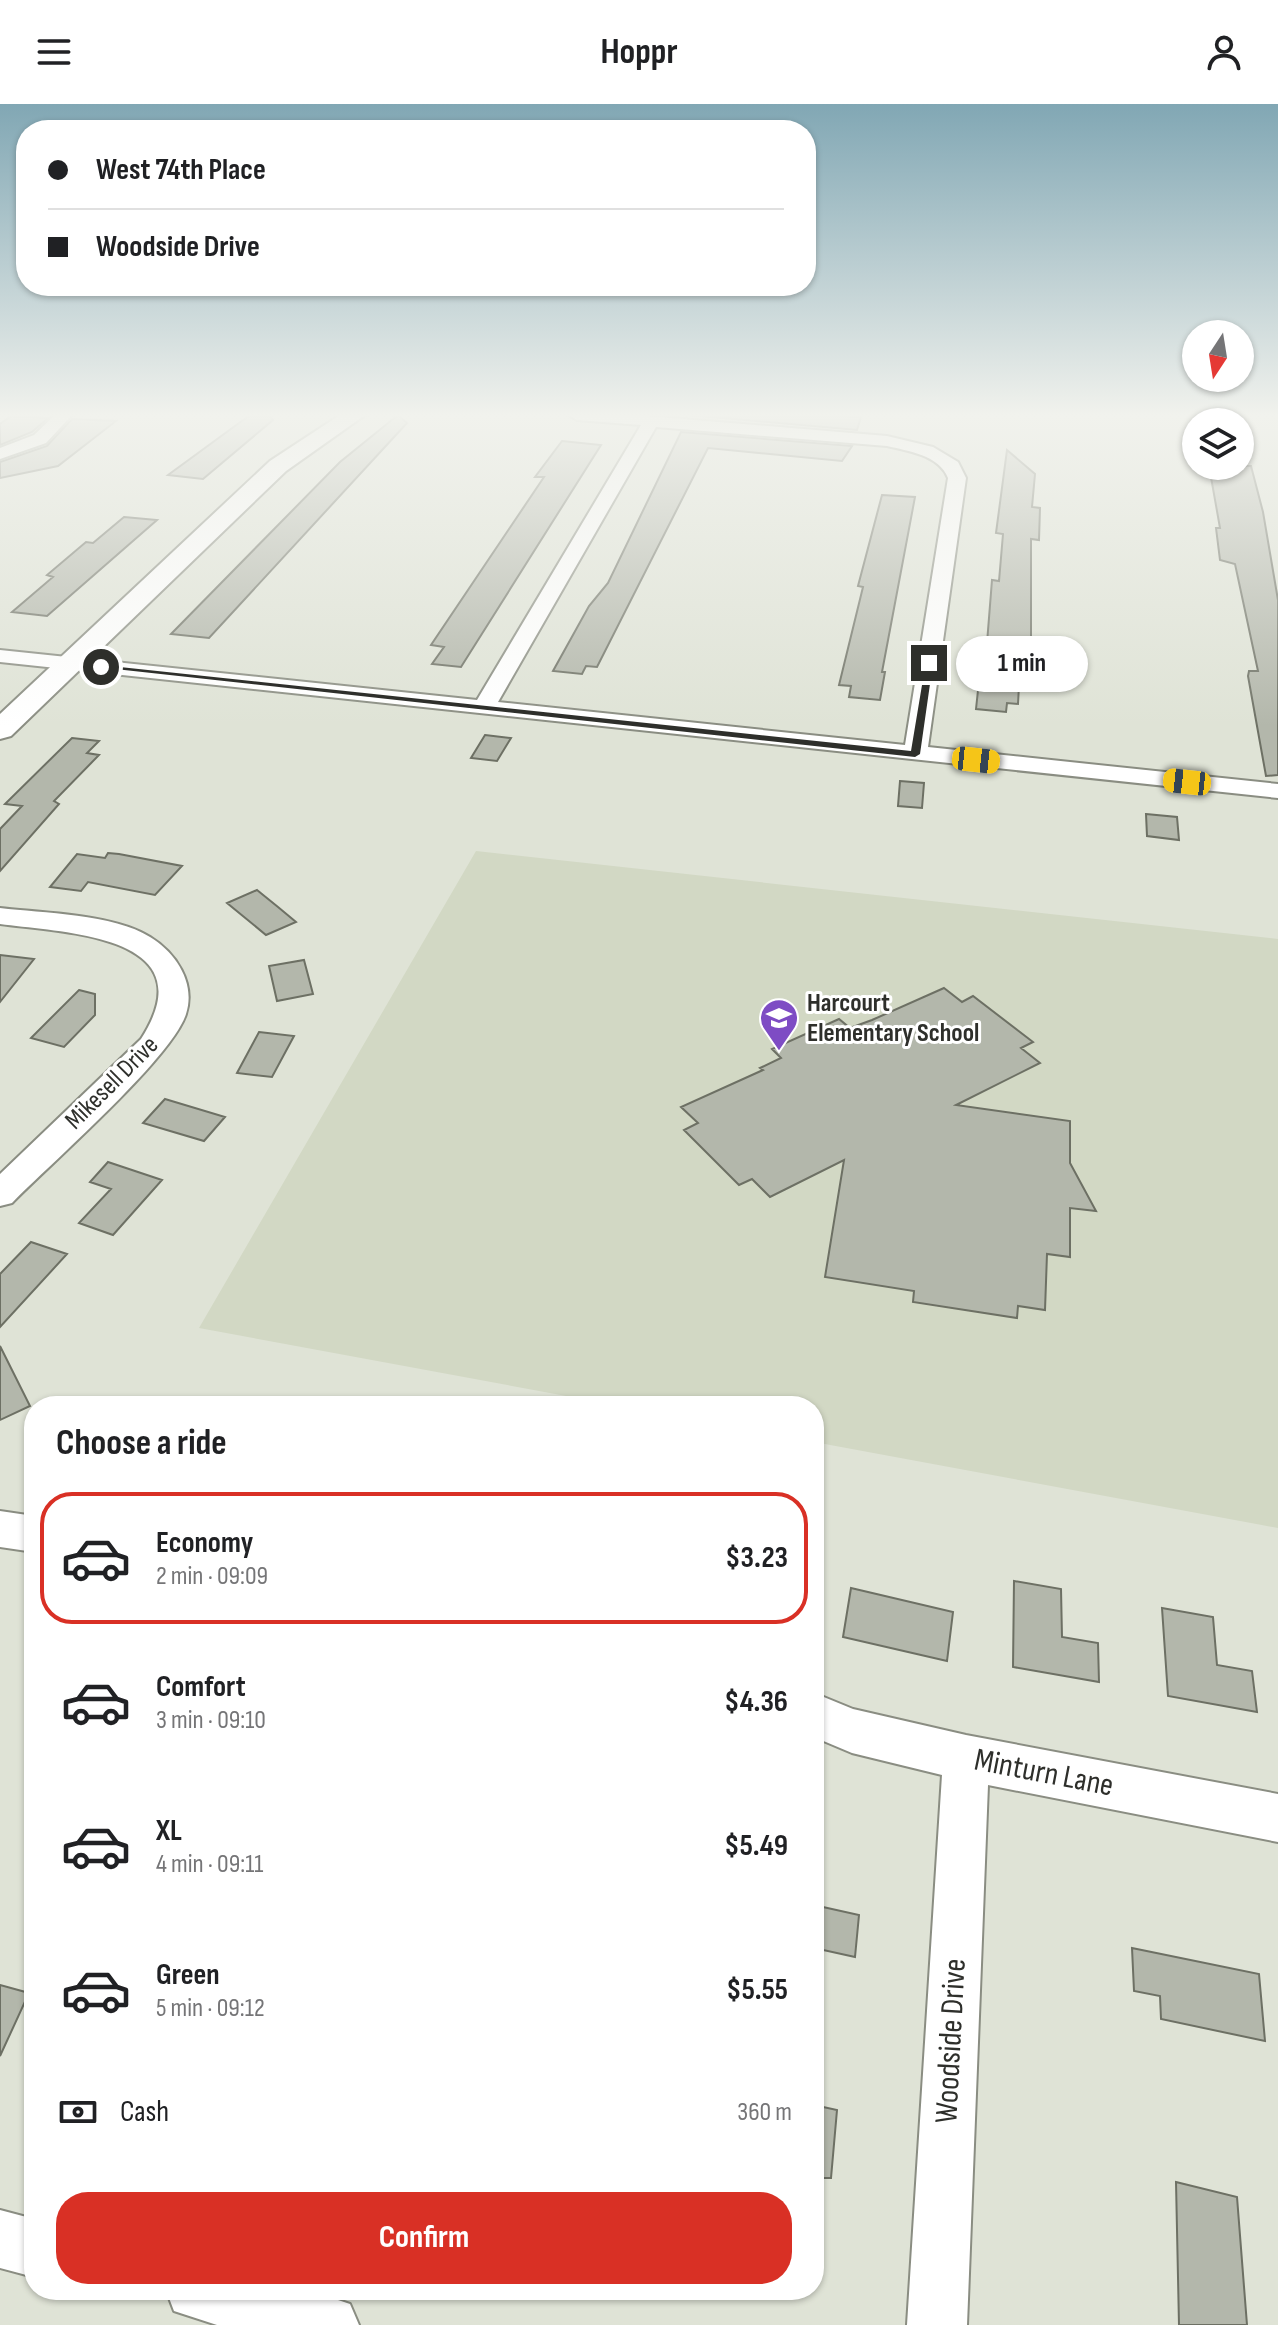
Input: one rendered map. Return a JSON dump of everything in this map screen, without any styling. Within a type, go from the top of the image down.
[{"type":"street","points":[[0,730],[222,519]]},
{"type":"street","points":[[483,708],[594,519]]},
{"type":"street","points":[[915,754],[951,519]]},
{"type":"street","points":[[0,656],[1278,791]]},
{"type":"street","name":"Mikesell Drive","points":[[0,916],[113,933],[147,947],[168,968],[175,995],[171,1016],[152,1046],[0,1194]]},
{"type":"street","points":[[0,1529],[24,1533]]},
{"type":"street","name":"Minturn Lane","points":[[824,1719],[852,1731],[966,1758],[1278,1818]]},
{"type":"street","name":"Woodside Drive","points":[[937,2325],[966,1758]]},
{"type":"street","points":[[0,2239],[24,2245]]},
{"type":"street","points":[[233,2300],[329,2325]]},
{"type":"shaded area","points":[[476,851],[1278,939],[1278,1528],[824,1444],[824,1396],[566,1396],[199,1328]]},
{"type":"building","points":[[122,519],[157,520],[47,616],[12,612],[53,577],[47,575],[86,542],[93,543]]},
{"type":"building","points":[[284,519],[319,519],[209,638],[171,634]]},
{"type":"building","points":[[516,519],[555,519],[461,667],[432,664],[444,647],[431,645]]},
{"type":"building","points":[[639,519],[672,519],[597,667],[586,666],[582,674],[553,671],[589,606],[608,583]]},
{"type":"building","points":[[876,519],[911,519],[882,672],[885,672],[880,700],[849,697],[851,686],[839,685],[863,587],[858,586]]},
{"type":"building","points":[[998,519],[1040,519],[1039,540],[1031,539],[1031,668],[1020,667],[1018,704],[1007,703],[1006,712],[976,709],[979,681],[984,681],[992,580],[999,581],[1003,534],[996,533]]},
{"type":"building","points":[[1218,519],[1264,519],[1278,600],[1278,775],[1266,776],[1248,676],[1249,671],[1258,671],[1235,564],[1220,560],[1216,528],[1220,528]]},
{"type":"building","points":[[485,735],[511,738],[497,761],[471,758]]},
{"type":"building","points":[[72,738],[99,741],[87,753],[99,755],[54,801],[59,804],[0,871],[0,829],[22,806],[5,804]]},
{"type":"building","points":[[900,781],[924,783],[922,808],[898,806]]},
{"type":"building","points":[[1146,814],[1177,817],[1179,840],[1147,836]]},
{"type":"building","points":[[108,853],[182,866],[155,895],[88,882],[81,891],[50,887],[77,854],[105,858]]},
{"type":"building","points":[[257,890],[296,922],[266,935],[227,903]]},
{"type":"building","points":[[0,955],[34,959],[0,1002]]},
{"type":"building","points":[[304,960],[313,994],[277,1001],[269,966]]},
{"type":"building","points":[[944,988],[962,1002],[973,996],[1033,1042],[1021,1048],[1040,1063],[956,1105],[1070,1121],[1070,1163],[1096,1211],[1070,1208],[1070,1257],[1047,1254],[1045,1310],[1018,1306],[1017,1318],[913,1302],[914,1291],[825,1277],[844,1160],[770,1197],[752,1179],[739,1185],[684,1130],[698,1123],[681,1107],[763,1070],[760,1068],[781,1058],[772,1049],[839,1019],[850,1028]]},
{"type":"building","points":[[79,990],[95,994],[95,1015],[64,1047],[31,1038]]},
{"type":"building","points":[[259,1032],[294,1036],[272,1077],[237,1073]]},
{"type":"building","points":[[165,1099],[225,1117],[204,1141],[143,1123]]},
{"type":"building","points":[[108,1162],[162,1180],[113,1235],[79,1223],[111,1189],[90,1182]]},
{"type":"building","points":[[31,1242],[67,1254],[0,1327],[0,1274]]},
{"type":"building","points":[[0,1346],[25,1396],[24,1409],[0,1420]]},
{"type":"building","points":[[1014,1581],[1061,1589],[1062,1637],[1098,1643],[1099,1682],[1013,1667]]},
{"type":"building","points":[[851,1588],[953,1612],[947,1661],[843,1637]]},
{"type":"building","points":[[1162,1608],[1213,1617],[1217,1665],[1252,1671],[1257,1712],[1168,1696]]},
{"type":"building","points":[[824,1907],[859,1915],[855,1957],[824,1950]]},
{"type":"building","points":[[1132,1948],[1259,1974],[1265,2041],[1161,2019],[1160,1996],[1134,1991]]},
{"type":"building","points":[[0,1985],[24,1992],[24,2004],[0,2056]]},
{"type":"building","points":[[824,2107],[837,2110],[831,2178],[824,2178]]},
{"type":"building","points":[[1176,2182],[1237,2197],[1247,2325],[1179,2325]]},
{"type":"place","name":"Harcourt Elementary School","points":[[779,1052]]},
{"type":"route","points":[[101,667],[915,754],[929,663]]}]
